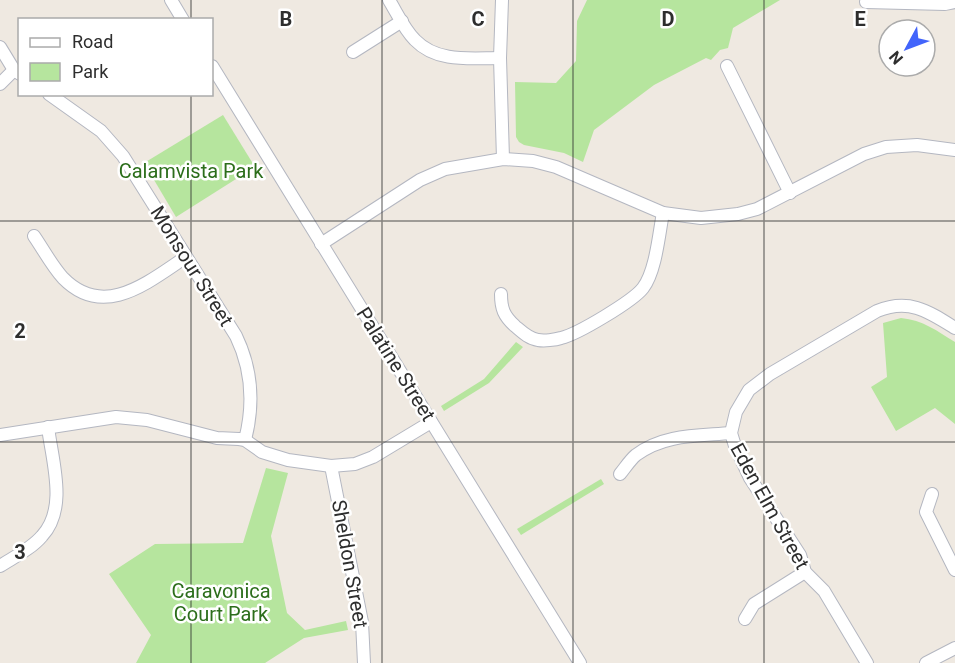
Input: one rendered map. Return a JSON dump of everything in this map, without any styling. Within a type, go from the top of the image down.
[{"type":"street","points":[[171,0],[182,18]]},
{"type":"street","points":[[389,0],[415,40],[428,51],[445,57],[500,58]]},
{"type":"street","points":[[502,0],[500,58],[503,159]]},
{"type":"street","points":[[866,2],[945,4],[955,2]]},
{"type":"street","points":[[353,52],[402,21]]},
{"type":"street","points":[[0,47],[17,72],[0,84]]},
{"type":"street","points":[[727,66],[790,193]]},
{"type":"street","name":"Palatine Street","points":[[213,68],[580,663]]},
{"type":"street","name":"Monsour Street","points":[[53,96],[101,130],[123,156],[236,336],[245,356],[250,392],[250,418],[245,440]]},
{"type":"street","points":[[321,244],[420,180],[445,169],[503,159],[533,160],[556,167],[663,213],[701,218],[738,214],[757,209],[864,154],[886,147],[917,145],[955,150]]},
{"type":"street","points":[[501,294],[501,308],[512,323],[526,335],[539,340],[560,339],[577,332],[626,302],[643,288],[650,275],[663,213]]},
{"type":"street","points":[[34,236],[63,277],[88,295],[107,297],[124,294],[141,287],[186,257]]},
{"type":"street","name":"Eden Elm Street","points":[[867,663],[824,591],[805,572],[800,555],[750,478],[731,433],[736,412],[749,390],[770,374],[889,306],[910,305],[930,312],[955,328]]},
{"type":"street","points":[[0,435],[116,417],[147,420],[217,438],[245,440],[262,452],[288,460],[331,466],[355,464],[373,457],[431,422]]},
{"type":"street","points":[[0,566],[44,535],[53,517],[57,498],[48,427]]},
{"type":"street","points":[[620,474],[635,456],[662,441],[674,437],[731,433]]},
{"type":"street","name":"Sheldon Street","points":[[331,466],[362,622],[364,663]]},
{"type":"street","points":[[932,494],[926,512],[955,570]]},
{"type":"street","points":[[745,619],[754,604],[805,572]]},
{"type":"street","points":[[926,663],[955,648]]},
{"type":"green space","points":[[587,0],[780,0],[733,28],[728,48],[720,50],[711,60],[706,58],[654,85],[594,130],[583,162],[564,153],[519,142],[516,137],[515,82],[556,83],[576,61],[577,21]]},
{"type":"green space","name":"Calamvista Park","points":[[223,115],[255,167],[176,217],[144,163]]},
{"type":"green space","points":[[901,318],[923,324],[955,342],[955,424],[935,408],[896,431],[871,387],[887,377],[883,323]]},
{"type":"green space","points":[[516,342],[523,347],[489,383],[444,411],[441,406],[484,379]]},
{"type":"green space","name":"Caravonica Court Park","points":[[266,468],[288,473],[271,536],[287,613],[305,630],[346,621],[348,630],[304,638],[265,663],[136,663],[151,635],[109,574],[155,544],[243,543]]},
{"type":"green space","points":[[601,479],[604,484],[521,535],[517,529]]}]
